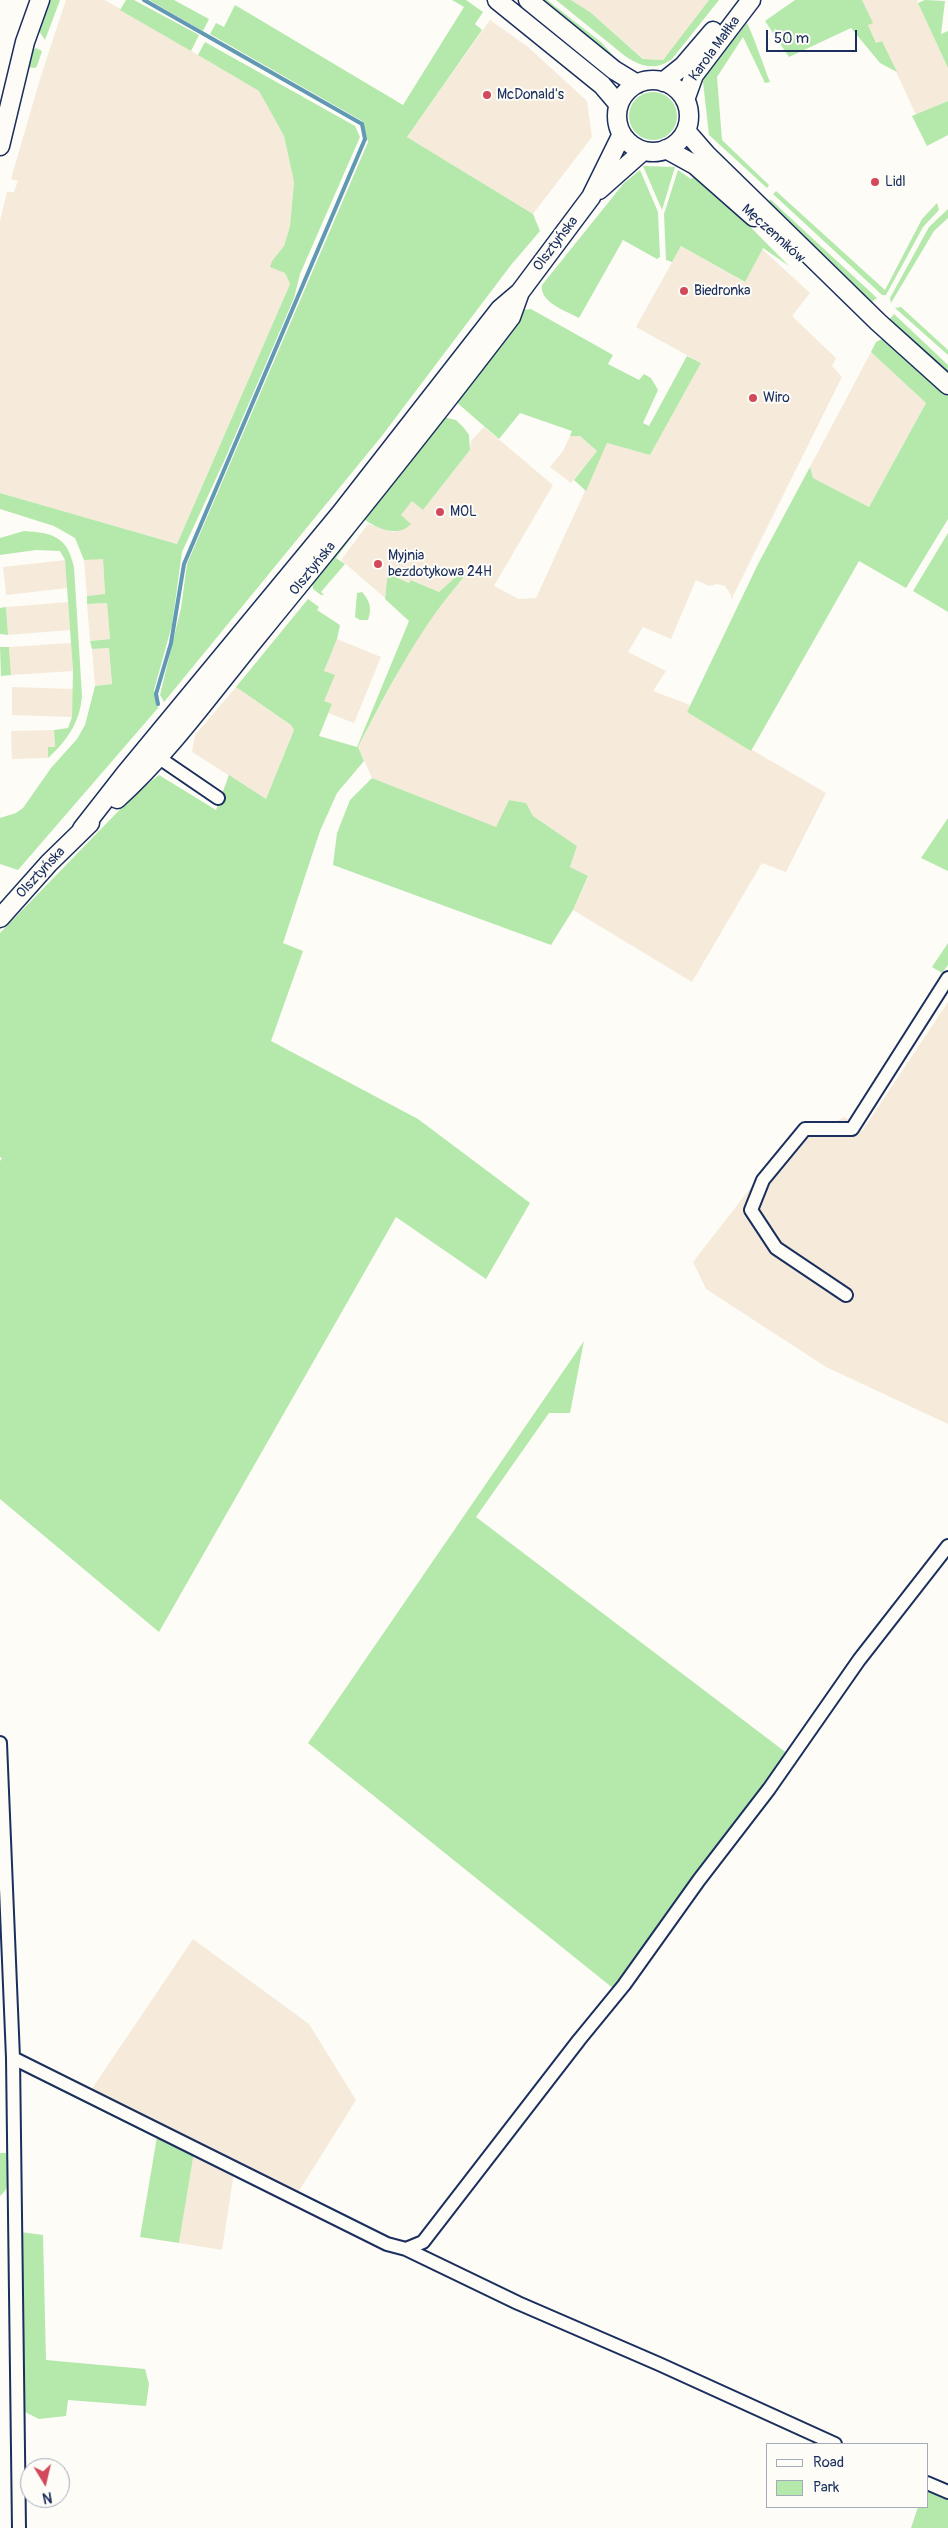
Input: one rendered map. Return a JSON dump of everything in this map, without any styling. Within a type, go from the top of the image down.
[{"type":"main road","points":[[0,146],[24,42],[40,0]]},
{"type":"main road","points":[[497,0],[568,56],[602,85],[619,104]]},
{"type":"main road","points":[[528,0],[614,70],[637,84]]},
{"type":"main road","name":"Karola Małłka","points":[[663,82],[683,66],[739,0]]},
{"type":"main road","name":"Karola Małłka","points":[[685,100],[694,75],[751,0]]},
{"type":"main road","points":[[650,81],[663,82],[676,89],[685,100],[688,112],[686,131],[678,142],[666,149],[655,152],[643,151],[631,144],[622,134],[617,120],[619,104],[626,92],[637,84],[650,81]]},
{"type":"main road","name":"Męczenników","points":[[686,131],[706,154],[878,322],[948,385]]},
{"type":"main road","name":"Olsztyńska","points":[[0,918],[48,863],[152,753],[500,309],[520,292],[591,197],[622,134]]},
{"type":"main road","name":"Męczenników","points":[[666,149],[695,165],[804,263],[878,322]]},
{"type":"main road","name":"Olsztyńska","points":[[591,197],[643,151]]},
{"type":"street","points":[[152,753],[218,798]]},
{"type":"street","points":[[846,1295],[776,1248],[751,1210],[763,1180],[805,1129],[852,1129],[948,978]]},
{"type":"street","points":[[406,2249],[423,2242],[579,2040],[624,1985],[699,1880],[769,1789],[859,1660],[948,1546]]},
{"type":"street","points":[[0,1744],[13,2058],[19,2528]]},
{"type":"street","points":[[13,2058],[378,2240],[406,2249],[518,2303],[659,2364],[833,2443]]},
{"type":"street","points":[[928,2483],[948,2492]]},
{"type":"shaded area","points":[[66,0],[105,0],[259,91],[284,136],[294,182],[290,226],[284,246],[272,261],[285,273],[290,284],[177,544],[0,493],[0,221],[7,192],[14,192],[18,181],[11,179],[40,79]]},
{"type":"shaded area","points":[[571,0],[709,0],[663,60],[644,59],[590,12]]},
{"type":"shaded area","points":[[862,0],[917,0],[948,68],[948,101],[916,115],[882,41],[876,43],[868,25],[872,23]]},
{"type":"shaded area","points":[[490,20],[528,47],[587,101],[592,137],[533,214],[407,137]]},
{"type":"shaded area","points":[[681,246],[744,282],[762,249],[810,293],[792,316],[836,358],[832,366],[842,377],[731,600],[731,595],[725,586],[717,584],[709,586],[696,580],[671,639],[643,627],[628,652],[666,671],[653,691],[690,705],[687,712],[826,793],[786,872],[762,863],[692,982],[573,910],[588,877],[570,867],[577,846],[533,816],[526,803],[509,800],[496,828],[372,778],[358,747],[414,642],[444,599],[466,576],[460,573],[439,592],[412,580],[409,583],[398,578],[399,575],[387,579],[385,598],[341,560],[368,524],[394,532],[410,523],[400,515],[412,501],[424,509],[470,450],[471,441],[484,427],[553,485],[494,586],[519,599],[536,598],[607,443],[650,455],[701,363],[636,327]]},
{"type":"shaded area","points":[[871,352],[926,403],[869,507],[813,478],[810,467]]},
{"type":"shaded area","points":[[570,436],[580,436],[597,451],[571,483],[550,467],[563,451]]},
{"type":"shaded area","points":[[103,558],[105,595],[87,596],[84,560]]},
{"type":"shaded area","points":[[65,560],[68,588],[6,595],[3,567]]},
{"type":"shaded area","points":[[68,602],[70,630],[8,635],[6,607]]},
{"type":"shaded area","points":[[107,603],[110,639],[90,641],[87,604]]},
{"type":"shaded area","points":[[337,639],[381,657],[354,723],[328,713],[332,705],[324,701],[324,671]]},
{"type":"shaded area","points":[[71,643],[73,671],[11,675],[9,647]]},
{"type":"shaded area","points":[[109,648],[112,684],[95,686],[92,649]]},
{"type":"shaded area","points":[[12,687],[73,689],[72,717],[12,715]]},
{"type":"shaded area","points":[[236,687],[291,725],[294,730],[266,799],[192,752],[195,735]]},
{"type":"shaded area","points":[[54,730],[55,747],[48,747],[48,758],[12,759],[11,731]]},
{"type":"shaded area","points":[[948,1002],[948,1424],[826,1367],[706,1289],[693,1262],[800,1124],[832,1123],[845,1117],[862,1131]]},
{"type":"shaded area","points":[[193,1939],[309,2024],[356,2100],[297,2194],[91,2090]]},
{"type":"shaded area","points":[[194,2152],[234,2173],[222,2250],[179,2243]]},
{"type":"green space","points":[[47,0],[60,0],[45,40],[37,28]]},
{"type":"green space","points":[[126,0],[134,0],[199,35],[191,51],[120,10]]},
{"type":"green space","points":[[149,0],[174,0],[209,19],[203,31]]},
{"type":"green space","points":[[452,0],[466,0],[483,12],[475,24],[482,30],[407,137],[533,214],[540,231],[511,265],[381,437],[164,702],[160,695],[181,608],[187,564],[368,142],[362,121],[210,34],[216,23],[224,27],[235,5],[403,105],[464,7]]},
{"type":"green space","points":[[543,0],[547,0],[601,42],[617,60],[614,62]]},
{"type":"green space","points":[[556,0],[571,0],[590,12],[643,59],[663,60],[709,0],[719,0],[672,59],[660,65],[648,66],[637,63],[625,56]]},
{"type":"green space","points":[[795,0],[862,0],[873,23],[868,25],[876,43],[882,41],[897,72],[880,63],[851,28],[789,57],[765,21]]},
{"type":"green space","points":[[925,0],[945,1],[941,34],[948,31],[948,68],[918,3]]},
{"type":"green space","points":[[747,23],[770,82],[765,83],[743,37],[717,77],[722,140],[769,185],[767,188],[709,135],[703,82],[705,76]]},
{"type":"green space","points":[[205,42],[355,126],[360,137],[300,274],[294,298],[225,459],[182,552],[172,625],[154,690],[158,708],[18,870],[0,864],[0,818],[16,813],[23,808],[51,768],[77,739],[85,725],[95,686],[112,684],[109,648],[92,649],[90,641],[110,639],[107,603],[87,604],[87,596],[105,594],[103,559],[84,560],[75,538],[54,526],[0,509],[0,493],[177,544],[290,284],[285,273],[270,267],[272,261],[284,246],[290,226],[294,182],[284,136],[259,91],[198,55]]},
{"type":"green space","points":[[36,48],[42,51],[37,66],[35,68],[25,67],[29,52]]},
{"type":"green space","points":[[648,92],[658,92],[667,96],[673,102],[677,116],[673,130],[667,136],[658,140],[648,140],[639,136],[633,130],[629,121],[629,111],[633,102],[639,96]]},
{"type":"green space","points":[[948,101],[948,135],[927,146],[912,116]]},
{"type":"green space","points":[[643,166],[675,167],[662,210]]},
{"type":"green space","points":[[640,170],[658,212],[660,257],[657,259],[623,240],[579,318],[549,301],[542,291],[542,285],[624,183]]},
{"type":"green space","points":[[678,170],[691,179],[697,173],[789,266],[763,248],[745,282],[681,246],[672,262],[666,260],[664,214]]},
{"type":"green space","points":[[776,191],[885,290],[922,219],[937,203],[939,210],[923,227],[886,295],[882,295],[773,194]]},
{"type":"green space","points":[[770,199],[877,298],[870,303],[768,205]]},
{"type":"green space","points":[[948,209],[948,218],[934,231],[891,303],[890,298],[929,227]]},
{"type":"green space","points":[[901,307],[948,350],[948,355],[895,308]]},
{"type":"green space","points":[[531,309],[613,355],[608,364],[639,380],[644,374],[651,378],[658,390],[643,423],[649,426],[687,356],[701,363],[650,455],[607,443],[586,491],[574,480],[597,451],[580,436],[570,436],[572,431],[520,413],[499,439],[455,401],[522,310]]},
{"type":"green space","points":[[894,314],[948,365],[948,373],[890,319]]},
{"type":"green space","points":[[884,338],[948,396],[948,519],[906,588],[859,561],[751,751],[687,712],[758,564],[810,467],[813,478],[869,507],[926,403],[871,352],[876,342]]},
{"type":"green space","points":[[443,417],[456,420],[464,428],[469,435],[470,450],[423,510],[412,501],[401,515],[411,524],[399,531],[385,530],[371,524],[360,516]]},
{"type":"green space","points":[[24,531],[43,533],[57,538],[67,549],[74,567],[81,705],[79,714],[67,738],[48,758],[48,747],[55,747],[54,730],[68,728],[72,717],[73,671],[65,560],[60,551],[36,550],[0,555],[0,538]]},
{"type":"green space","points":[[355,533],[336,558],[345,564],[321,592],[324,595],[321,595],[313,589],[312,583],[316,572],[345,536]]},
{"type":"green space","points":[[948,533],[948,612],[913,591]]},
{"type":"green space","points":[[394,569],[399,571],[398,578],[409,583],[411,580],[439,592],[460,573],[466,575],[434,615],[394,679],[358,747],[364,761],[337,793],[320,831],[283,943],[303,951],[271,1041],[418,1119],[530,1203],[486,1279],[396,1217],[159,1632],[0,1499],[0,1161],[2,1158],[0,1157],[0,933],[135,794],[159,775],[216,810],[229,775],[266,799],[294,730],[291,725],[236,687],[308,599],[319,607],[317,610],[340,625],[337,639],[324,671],[335,675],[324,701],[332,704],[319,736],[357,747],[409,621],[385,599],[387,579]]},
{"type":"green space","points":[[362,592],[370,605],[368,620],[360,620],[355,617],[357,593]]},
{"type":"green space","points":[[6,607],[8,635],[0,634],[0,608]]},
{"type":"green space","points":[[0,647],[9,647],[11,675],[1,676]]},
{"type":"green space","points":[[372,778],[496,827],[509,800],[526,803],[533,816],[577,846],[570,867],[588,876],[573,910],[551,945],[333,865],[337,833],[350,800]]},
{"type":"green space","points":[[948,818],[948,871],[921,858]]},
{"type":"green space","points":[[948,943],[948,965],[942,973],[932,967]]},
{"type":"green space","points":[[584,1341],[570,1413],[549,1413],[476,1517],[788,1754],[614,1989],[308,1743]]},
{"type":"green space","points":[[157,2137],[194,2152],[179,2243],[140,2237]]},
{"type":"green space","points":[[6,2141],[10,2141],[11,2170],[8,2184],[0,2196],[0,2153],[6,2153]]},
{"type":"green space","points":[[20,2232],[43,2235],[46,2360],[145,2369],[149,2384],[146,2406],[68,2400],[66,2416],[39,2419],[25,2412]]},
{"type":"green space","points":[[928,2487],[948,2496],[948,2528],[911,2528],[918,2508],[928,2508]]},
{"type":"waterway","points":[[144,0],[362,124],[365,139],[184,564],[171,643],[156,694],[158,704]]},
{"type":"place","name":"McDonald's","points":[[487,95]]},
{"type":"place","name":"Lidl","points":[[875,182]]},
{"type":"place","name":"Biedronka","points":[[684,291]]},
{"type":"place","name":"Wiro","points":[[753,398]]},
{"type":"place","name":"MOL","points":[[440,512]]},
{"type":"place","name":"Myjnia bezdotykowa 24H","points":[[378,564]]}]
